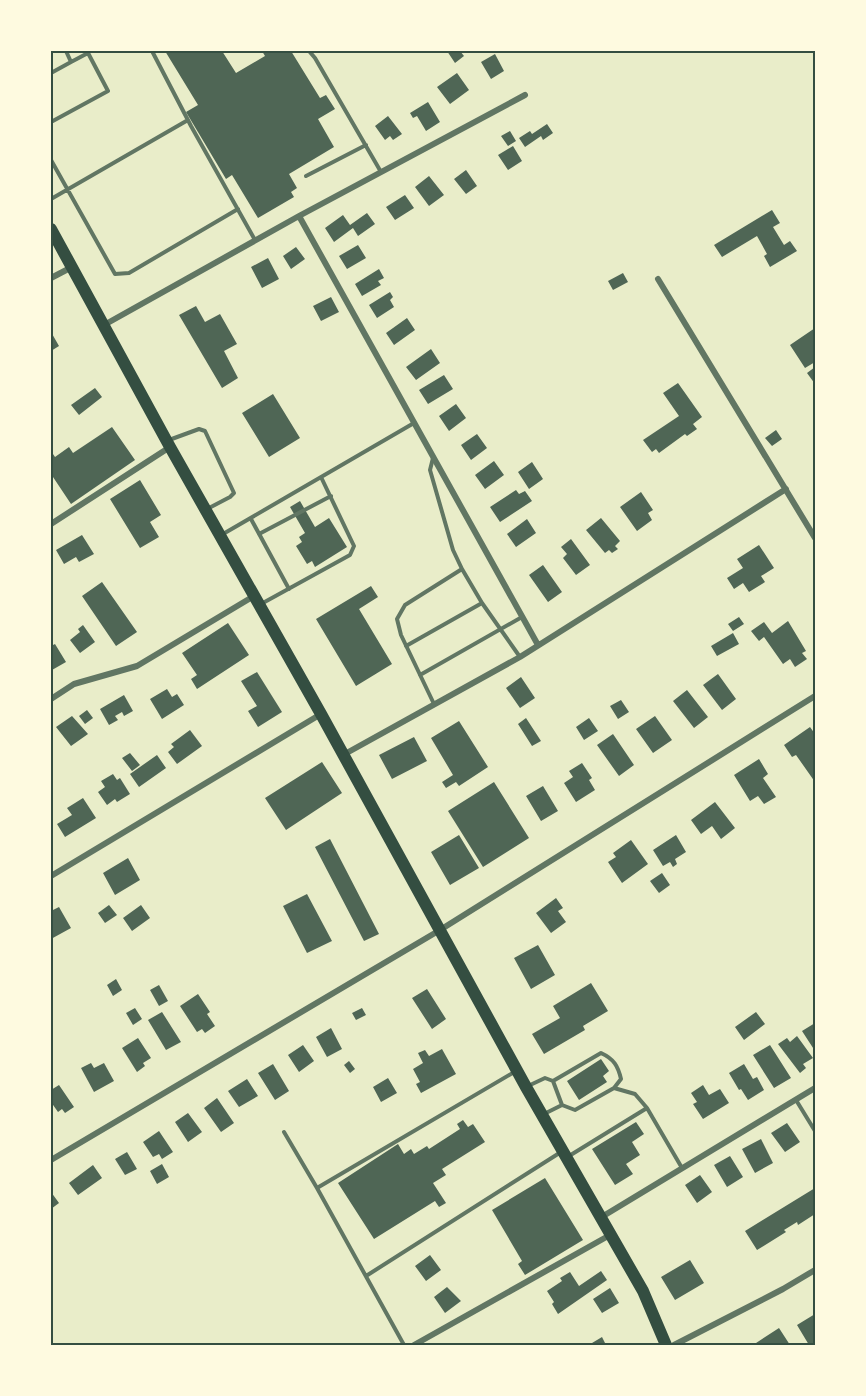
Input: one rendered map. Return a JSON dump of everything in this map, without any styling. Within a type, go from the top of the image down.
[{"type":"main road","points":[[51,229],[516,1070],[643,1291],[666,1345]]},
{"type":"street","points":[[104,325],[299,216],[525,95]]},
{"type":"street","points":[[299,216],[538,645]]},
{"type":"street","points":[[51,278],[72,267]]},
{"type":"street","points":[[658,279],[815,538]]},
{"type":"street","points":[[51,524],[168,444]]},
{"type":"street","points":[[343,755],[520,657],[786,489]]},
{"type":"street","points":[[51,699],[74,684],[137,666],[257,601]]},
{"type":"street","points":[[51,1160],[440,930],[815,696]]},
{"type":"street","points":[[51,876],[321,714]]},
{"type":"street","points":[[600,1218],[815,1088]]},
{"type":"street","points":[[414,1345],[611,1235]]},
{"type":"street","points":[[674,1345],[773,1295],[815,1270]]},
{"type":"lane","points":[[66,51],[72,62]]},
{"type":"lane","points":[[152,51],[255,241]]},
{"type":"lane","points":[[309,51],[381,172]]},
{"type":"lane","points":[[51,73],[87,52],[108,91],[51,122]]},
{"type":"lane","points":[[51,199],[188,120]]},
{"type":"lane","points":[[306,176],[366,145]]},
{"type":"lane","points":[[51,160],[115,274],[129,273],[238,209]]},
{"type":"lane","points":[[220,536],[414,423]]},
{"type":"lane","points":[[168,444],[199,429],[205,431],[234,493],[206,510]]},
{"type":"lane","points":[[433,457],[430,470],[453,550],[482,603],[520,657]]},
{"type":"lane","points":[[257,601],[289,589],[350,555],[354,546],[321,477]]},
{"type":"lane","points":[[259,534],[331,496]]},
{"type":"lane","points":[[251,519],[289,589]]},
{"type":"lane","points":[[434,704],[406,646],[397,619],[405,605],[462,569]]},
{"type":"lane","points":[[406,646],[482,603]]},
{"type":"lane","points":[[420,675],[522,617]]},
{"type":"lane","points":[[542,1115],[562,1106],[575,1110],[614,1089],[621,1079],[618,1067],[611,1057],[602,1053],[553,1081]]},
{"type":"lane","points":[[317,1188],[516,1070]]},
{"type":"lane","points":[[526,1087],[545,1078],[553,1081],[562,1106]]},
{"type":"lane","points":[[614,1089],[635,1094],[647,1108],[682,1169]]},
{"type":"lane","points":[[796,1099],[815,1131]]},
{"type":"lane","points":[[366,1276],[564,1154],[647,1108]]},
{"type":"lane","points":[[284,1132],[404,1345]]},
{"type":"building","points":[[165,51],[222,51],[236,73],[265,56],[262,51],[291,51],[320,98],[326,95],[335,109],[318,119],[334,147],[289,174],[297,188],[291,192],[294,197],[258,218],[232,175],[226,179],[186,112],[198,105]]},
{"type":"building","points":[[447,51],[460,51],[464,56],[455,63]]},
{"type":"building","points":[[495,54],[504,71],[491,79],[481,62]]},
{"type":"building","points":[[457,73],[469,90],[450,104],[437,87]]},
{"type":"building","points":[[428,102],[440,122],[426,131],[417,116],[413,118],[410,113]]},
{"type":"building","points":[[388,116],[402,134],[393,140],[390,136],[385,140],[375,126]]},
{"type":"building","points":[[547,124],[553,133],[543,140],[541,136],[525,147],[519,138],[530,131],[532,134]]},
{"type":"building","points":[[510,131],[516,141],[508,146],[501,136]]},
{"type":"building","points":[[513,146],[522,161],[508,170],[498,155]]},
{"type":"building","points":[[466,170],[477,186],[466,194],[454,179]]},
{"type":"building","points":[[429,176],[444,195],[429,206],[415,187]]},
{"type":"building","points":[[405,195],[414,208],[395,220],[386,207]]},
{"type":"building","points":[[772,210],[780,223],[773,227],[784,245],[790,241],[797,251],[770,267],[764,256],[767,254],[757,236],[722,257],[714,245]]},
{"type":"building","points":[[367,213],[375,224],[358,236],[353,228],[334,242],[325,228],[343,215],[350,225]]},
{"type":"building","points":[[358,245],[366,258],[347,269],[339,256]]},
{"type":"building","points":[[296,247],[305,259],[291,269],[283,256]]},
{"type":"building","points":[[268,258],[279,279],[262,288],[251,267]]},
{"type":"building","points":[[379,269],[384,278],[378,281],[381,285],[362,296],[355,284]]},
{"type":"building","points":[[623,273],[628,282],[613,290],[608,281]]},
{"type":"building","points":[[390,292],[393,297],[390,300],[394,307],[377,318],[369,305]]},
{"type":"building","points":[[331,297],[339,312],[321,321],[313,306]]},
{"type":"building","points":[[196,306],[205,322],[220,314],[237,344],[224,351],[238,378],[222,388],[179,315]]},
{"type":"building","points":[[407,318],[415,330],[394,345],[386,333]]},
{"type":"building","points":[[815,328],[815,362],[805,368],[790,345]]},
{"type":"building","points":[[51,332],[59,346],[51,351]]},
{"type":"building","points":[[431,349],[440,363],[416,380],[406,367]]},
{"type":"building","points":[[815,367],[815,384],[807,373]]},
{"type":"building","points":[[444,375],[453,389],[428,404],[419,390]]},
{"type":"building","points":[[678,383],[702,417],[693,424],[697,429],[687,436],[685,434],[659,453],[656,449],[652,452],[643,440],[679,416],[663,393]]},
{"type":"building","points":[[95,388],[102,397],[79,415],[71,405]]},
{"type":"building","points":[[273,394],[300,438],[269,457],[242,413]]},
{"type":"building","points":[[456,404],[466,418],[449,431],[439,416]]},
{"type":"building","points":[[112,427],[135,460],[71,504],[51,474],[51,451],[55,457],[69,447],[73,453]]},
{"type":"building","points":[[776,430],[782,439],[772,446],[765,438]]},
{"type":"building","points":[[477,434],[487,448],[471,460],[461,445]]},
{"type":"building","points":[[494,461],[504,475],[485,489],[475,475]]},
{"type":"building","points":[[532,462],[543,479],[529,489],[518,472]]},
{"type":"building","points":[[140,480],[161,515],[150,522],[159,537],[140,548],[110,499]]},
{"type":"building","points":[[516,490],[519,494],[525,491],[532,501],[500,522],[490,507]]},
{"type":"building","points":[[641,492],[653,510],[648,513],[652,520],[637,531],[620,507]]},
{"type":"building","points":[[300,501],[315,527],[329,518],[347,547],[315,567],[312,561],[307,564],[296,546],[302,542],[299,537],[305,533],[290,507]]},
{"type":"building","points":[[601,518],[620,541],[615,546],[618,549],[612,553],[609,550],[605,553],[586,530]]},
{"type":"building","points":[[527,519],[536,533],[516,547],[507,534]]},
{"type":"building","points":[[82,535],[94,554],[79,562],[76,557],[64,564],[56,550]]},
{"type":"building","points":[[571,539],[590,565],[576,575],[563,558],[567,554],[561,547]]},
{"type":"building","points":[[759,545],[774,568],[761,576],[765,582],[749,592],[743,583],[734,589],[727,578],[743,568],[737,559]]},
{"type":"building","points":[[543,565],[562,592],[548,602],[529,575]]},
{"type":"building","points":[[102,582],[137,632],[116,646],[82,596]]},
{"type":"building","points":[[371,586],[378,597],[359,609],[392,664],[356,686],[316,619]]},
{"type":"building","points":[[739,617],[744,624],[733,631],[728,624]]},
{"type":"building","points":[[788,621],[806,651],[802,653],[807,659],[795,667],[790,659],[783,664],[764,637],[759,641],[751,631],[764,622],[772,633]]},
{"type":"building","points":[[228,623],[249,655],[197,689],[191,679],[197,675],[182,653]]},
{"type":"building","points":[[83,625],[95,642],[80,653],[70,640],[80,632],[78,629]]},
{"type":"building","points":[[733,633],[739,644],[717,656],[711,646]]},
{"type":"building","points":[[55,644],[66,662],[52,670],[51,646]]},
{"type":"building","points":[[257,672],[282,712],[258,727],[248,711],[257,706],[241,681]]},
{"type":"building","points":[[718,674],[736,699],[722,710],[703,685]]},
{"type":"building","points":[[521,677],[535,698],[520,708],[506,688]]},
{"type":"building","points":[[167,689],[172,697],[177,694],[184,705],[162,719],[150,699]]},
{"type":"building","points":[[687,690],[708,717],[694,728],[673,701]]},
{"type":"building","points":[[124,695],[133,711],[124,716],[122,712],[115,716],[118,720],[109,725],[100,709]]},
{"type":"building","points":[[621,700],[629,712],[618,719],[610,706]]},
{"type":"building","points":[[87,710],[93,718],[85,724],[79,716]]},
{"type":"building","points":[[72,716],[88,734],[71,746],[56,727]]},
{"type":"building","points":[[655,716],[672,740],[653,753],[636,729]]},
{"type":"building","points":[[526,718],[541,741],[532,746],[518,724]]},
{"type":"building","points":[[589,718],[598,731],[584,740],[576,727]]},
{"type":"building","points":[[459,721],[488,767],[459,786],[456,782],[446,788],[442,782],[453,775],[431,738]]},
{"type":"building","points":[[810,727],[815,734],[815,782],[796,755],[792,757],[784,745]]},
{"type":"building","points":[[190,730],[202,746],[177,764],[168,752],[174,747],[171,744]]},
{"type":"building","points":[[613,734],[634,765],[619,776],[597,745]]},
{"type":"building","points":[[414,737],[427,761],[392,779],[379,755]]},
{"type":"building","points":[[130,753],[140,765],[132,771],[122,758]]},
{"type":"building","points":[[157,755],[166,768],[139,787],[130,774]]},
{"type":"building","points":[[759,759],[768,774],[763,778],[776,797],[764,804],[758,796],[750,801],[734,775]]},
{"type":"building","points":[[322,762],[342,793],[286,830],[265,798]]},
{"type":"building","points":[[582,763],[592,778],[589,780],[595,790],[576,802],[564,783],[573,777],[569,771]]},
{"type":"building","points":[[113,774],[117,780],[120,778],[130,794],[117,802],[115,799],[107,805],[98,792],[105,787],[101,781]]},
{"type":"building","points":[[494,782],[529,838],[483,867],[448,811]]},
{"type":"building","points":[[543,786],[558,811],[541,821],[526,796]]},
{"type":"building","points":[[83,798],[96,818],[65,837],[57,824],[72,815],[67,808]]},
{"type":"building","points":[[715,802],[735,828],[721,839],[712,826],[701,834],[691,820]]},
{"type":"building","points":[[459,835],[479,868],[450,885],[431,852]]},
{"type":"building","points":[[676,835],[686,852],[675,859],[677,864],[673,867],[670,862],[663,866],[653,850]]},
{"type":"building","points":[[330,839],[379,934],[364,941],[315,847]]},
{"type":"building","points":[[631,840],[648,864],[622,883],[608,862],[616,857],[613,853]]},
{"type":"building","points":[[128,858],[140,880],[115,895],[103,873]]},
{"type":"building","points":[[662,873],[670,885],[659,893],[650,881]]},
{"type":"building","points":[[307,894],[332,941],[307,953],[283,906]]},
{"type":"building","points":[[556,898],[563,908],[558,911],[566,922],[551,933],[536,913]]},
{"type":"building","points":[[109,905],[117,915],[105,923],[98,913]]},
{"type":"building","points":[[141,905],[150,918],[132,931],[123,918]]},
{"type":"building","points":[[59,907],[71,928],[51,939],[51,911]]},
{"type":"building","points":[[538,945],[555,975],[531,989],[514,958]]},
{"type":"building","points":[[116,979],[122,990],[113,996],[107,985]]},
{"type":"building","points":[[591,983],[608,1011],[583,1026],[585,1030],[544,1054],[532,1034],[560,1018],[553,1006]]},
{"type":"building","points":[[159,985],[168,1001],[159,1006],[150,990]]},
{"type":"building","points":[[427,989],[446,1019],[432,1029],[412,998]]},
{"type":"building","points":[[198,994],[210,1012],[207,1014],[215,1026],[205,1033],[202,1029],[197,1032],[180,1006]]},
{"type":"building","points":[[135,1008],[142,1019],[133,1025],[126,1013]]},
{"type":"building","points":[[362,1008],[366,1015],[356,1020],[352,1013]]},
{"type":"building","points":[[162,1012],[181,1042],[166,1050],[148,1020]]},
{"type":"building","points":[[756,1012],[765,1024],[744,1040],[735,1027]]},
{"type":"building","points":[[815,1023],[815,1051],[802,1031]]},
{"type":"building","points":[[331,1028],[342,1049],[327,1057],[316,1037]]},
{"type":"building","points":[[797,1036],[813,1058],[803,1064],[806,1068],[800,1073],[778,1044],[787,1038],[790,1042]]},
{"type":"building","points":[[138,1038],[151,1058],[143,1063],[145,1066],[137,1072],[122,1048]]},
{"type":"building","points":[[303,1045],[314,1061],[299,1072],[288,1055]]},
{"type":"building","points":[[770,1045],[791,1078],[774,1088],[753,1055]]},
{"type":"building","points":[[442,1049],[456,1074],[421,1093],[416,1084],[420,1082],[413,1069],[423,1063],[418,1053],[425,1050],[429,1056]]},
{"type":"building","points":[[601,1059],[609,1071],[603,1076],[607,1082],[579,1100],[567,1081]]},
{"type":"building","points":[[349,1061],[355,1069],[350,1073],[344,1065]]},
{"type":"building","points":[[91,1063],[94,1068],[104,1063],[114,1081],[94,1092],[81,1068]]},
{"type":"building","points":[[273,1064],[289,1091],[275,1100],[258,1073]]},
{"type":"building","points":[[744,1064],[753,1079],[757,1077],[764,1090],[748,1100],[729,1073]]},
{"type":"building","points":[[388,1078],[397,1093],[381,1102],[373,1087]]},
{"type":"building","points":[[247,1079],[258,1096],[239,1107],[228,1091]]},
{"type":"building","points":[[59,1085],[74,1107],[65,1113],[62,1109],[58,1112],[51,1102],[51,1090]]},
{"type":"building","points":[[703,1085],[709,1095],[720,1089],[729,1103],[703,1119],[693,1104],[697,1102],[691,1093]]},
{"type":"building","points":[[217,1098],[234,1123],[221,1132],[204,1108]]},
{"type":"building","points":[[188,1113],[202,1132],[188,1142],[175,1122]]},
{"type":"building","points":[[463,1120],[468,1127],[473,1124],[485,1142],[442,1169],[446,1175],[433,1183],[446,1203],[439,1207],[435,1201],[374,1239],[338,1183],[398,1144],[404,1154],[411,1149],[414,1154],[427,1146],[429,1149],[460,1129],[457,1124]]},
{"type":"building","points":[[636,1122],[644,1134],[632,1142],[640,1155],[626,1164],[633,1174],[615,1185],[592,1149]]},
{"type":"building","points":[[787,1123],[800,1142],[785,1152],[771,1133]]},
{"type":"building","points":[[159,1131],[173,1152],[162,1159],[159,1154],[153,1157],[143,1142]]},
{"type":"building","points":[[761,1139],[773,1163],[755,1173],[742,1149]]},
{"type":"building","points":[[127,1152],[137,1169],[125,1175],[115,1159]]},
{"type":"building","points":[[730,1156],[743,1177],[727,1187],[714,1165]]},
{"type":"building","points":[[162,1164],[169,1177],[157,1184],[150,1171]]},
{"type":"building","points":[[93,1165],[102,1178],[78,1195],[69,1183]]},
{"type":"building","points":[[700,1175],[712,1192],[697,1203],[685,1185]]},
{"type":"building","points":[[545,1178],[583,1240],[525,1275],[518,1264],[522,1261],[492,1210]]},
{"type":"building","points":[[815,1188],[815,1214],[798,1225],[797,1222],[784,1230],[786,1232],[757,1250],[745,1231]]},
{"type":"building","points":[[51,1192],[59,1203],[51,1209]]},
{"type":"building","points":[[430,1255],[441,1270],[426,1281],[415,1266]]},
{"type":"building","points":[[690,1260],[704,1283],[675,1300],[661,1277]]},
{"type":"building","points":[[601,1271],[607,1280],[558,1314],[547,1291],[562,1281],[560,1278],[570,1272],[579,1286]]},
{"type":"building","points":[[447,1287],[461,1301],[445,1313],[434,1297]]},
{"type":"building","points":[[610,1288],[619,1303],[602,1313],[593,1299]]},
{"type":"building","points":[[815,1314],[815,1345],[809,1345],[797,1325]]},
{"type":"building","points":[[779,1328],[790,1345],[753,1345]]},
{"type":"building","points":[[602,1337],[606,1345],[593,1345],[592,1343]]}]
